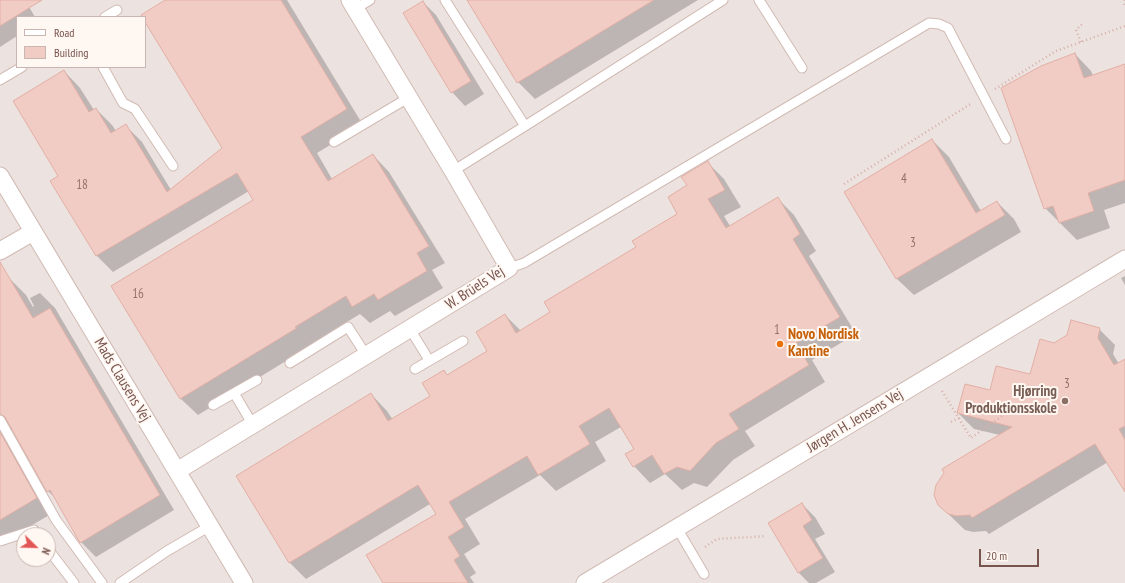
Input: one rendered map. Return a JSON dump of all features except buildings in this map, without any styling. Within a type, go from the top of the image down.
[{"type":"street","name":"W. Brüels Vej","points":[[177,471],[509,268],[453,171],[352,4]]},
{"type":"street","name":"Mads Clausens Vej","points":[[0,176],[244,583]]},
{"type":"street","points":[[0,251],[33,232]]},
{"type":"street","name":"Jørgen H. Jensens Vej","points":[[585,583],[1125,259]]},
{"type":"lane","points":[[352,4],[370,0]]},
{"type":"lane","points":[[445,0],[525,126]]},
{"type":"lane","points":[[453,171],[723,0]]},
{"type":"lane","points":[[759,0],[802,68]]},
{"type":"lane","points":[[107,16],[117,10]]},
{"type":"lane","points":[[509,268],[524,263],[929,23],[939,24],[948,28],[1006,139]]},
{"type":"lane","points":[[0,80],[20,68]]},
{"type":"lane","points":[[103,68],[123,103],[135,109],[173,166]]},
{"type":"lane","points":[[334,142],[408,98]]},
{"type":"lane","points":[[290,363],[348,327],[366,355]]},
{"type":"lane","points":[[410,329],[429,360]]},
{"type":"lane","points":[[414,369],[463,341]]},
{"type":"lane","points":[[213,405],[257,380]]},
{"type":"lane","points":[[234,394],[252,425]]},
{"type":"lane","points":[[0,420],[56,520],[102,583]]},
{"type":"lane","points":[[120,583],[167,551],[210,526]]},
{"type":"lane","points":[[676,528],[704,574]]},
{"type":"lane","points":[[0,541],[16,536]]},
{"type":"lane","points":[[56,559],[74,583]]},
{"type":"path","points":[[1125,0],[1125,7]]},
{"type":"path","points":[[1081,42],[1076,30],[1083,23]]},
{"type":"path","points":[[932,375],[971,438],[1002,416]]},
{"type":"path","points":[[951,422],[959,418]]},
{"type":"path","points":[[693,555],[717,539],[766,536]]},
{"type":"shaded area","points":[[0,0],[1125,0],[1125,583],[0,583]]},
{"type":"place","name":"Novo Nordisk Kantine","points":[[780,344]]},
{"type":"place","name":"Hjørring Produktionsskole","points":[[1065,401]]}]
